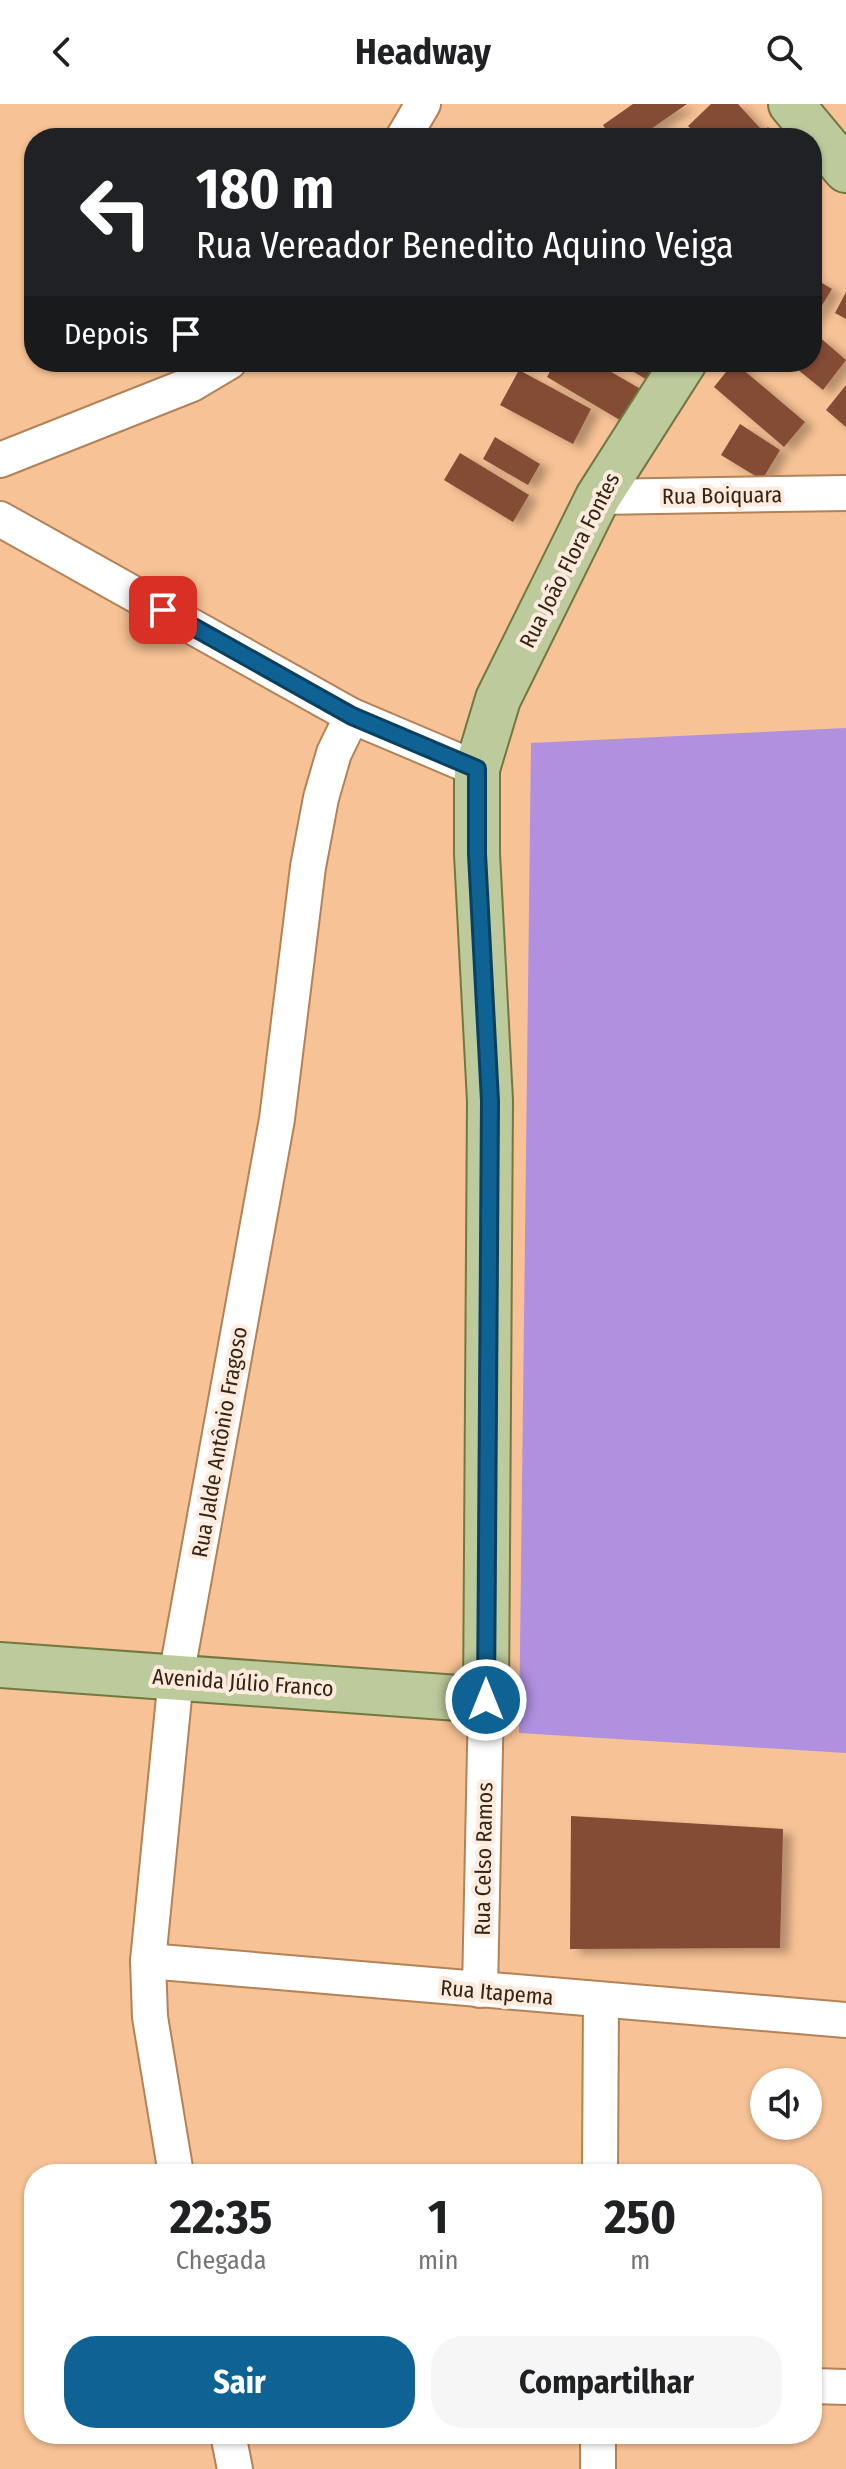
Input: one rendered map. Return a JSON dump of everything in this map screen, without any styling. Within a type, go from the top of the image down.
[{"type":"main road","points":[[791,104],[807,128]]},
{"type":"main road","name":"Rua João Flora Fontes","points":[[477,769],[498,699],[598,497],[678,372]]},
{"type":"main road","name":"Rua Celso Ramos","points":[[477,769],[477,854],[490,1101],[486,1700]]},
{"type":"main road","name":"Avenida Júlio Franco","points":[[0,1665],[486,1700]]},
{"type":"street","points":[[409,128],[423,104]]},
{"type":"street","points":[[0,460],[192,384],[212,372]]},
{"type":"street","name":"Rua Boiquara","points":[[598,497],[846,493]]},
{"type":"street","points":[[0,519],[352,716],[477,769]]},
{"type":"street","name":"Rua Jalde Antônio Fragoso","points":[[174,2164],[150,2017],[148,1961],[176,1677],[277,1119],[308,867],[321,798],[334,753],[352,716]]},
{"type":"street","name":"Rua Celso Ramos","points":[[480,1990],[486,1700]]},
{"type":"street","name":"Rua Itapema","points":[[148,1961],[846,2020]]},
{"type":"street","points":[[600,2164],[601,2001]]},
{"type":"street","points":[[822,2386],[846,2387]]},
{"type":"street","points":[[230,2444],[235,2469]]},
{"type":"street","points":[[598,2444],[598,2469]]},
{"type":"shaded area","points":[[846,728],[846,1753],[519,1733],[531,743]]},
{"type":"building","points":[[633,104],[687,104],[652,128],[605,128],[603,125]]},
{"type":"building","points":[[711,104],[738,104],[760,128],[690,128],[688,126]]},
{"type":"building","points":[[822,283],[832,289],[822,306]]},
{"type":"building","points":[[846,292],[846,319],[835,313]]},
{"type":"building","points":[[822,339],[846,360],[823,390],[801,372],[822,372]]},
{"type":"building","points":[[518,372],[523,372],[591,409],[573,444],[500,405]]},
{"type":"building","points":[[550,372],[611,372],[644,391],[625,423],[547,377]]},
{"type":"building","points":[[634,372],[657,372],[651,382]]},
{"type":"building","points":[[726,372],[746,372],[805,422],[784,447],[714,387]]},
{"type":"building","points":[[846,385],[846,427],[826,410]]},
{"type":"building","points":[[740,424],[780,450],[762,480],[721,455]]},
{"type":"building","points":[[495,437],[540,464],[528,485],[483,459]]},
{"type":"building","points":[[460,453],[529,495],[513,522],[444,480]]},
{"type":"building","points":[[571,1816],[783,1829],[780,1948],[570,1949]]},
{"type":"route","points":[[163,610],[352,716],[477,769],[477,854],[490,1101],[486,1700]]}]
